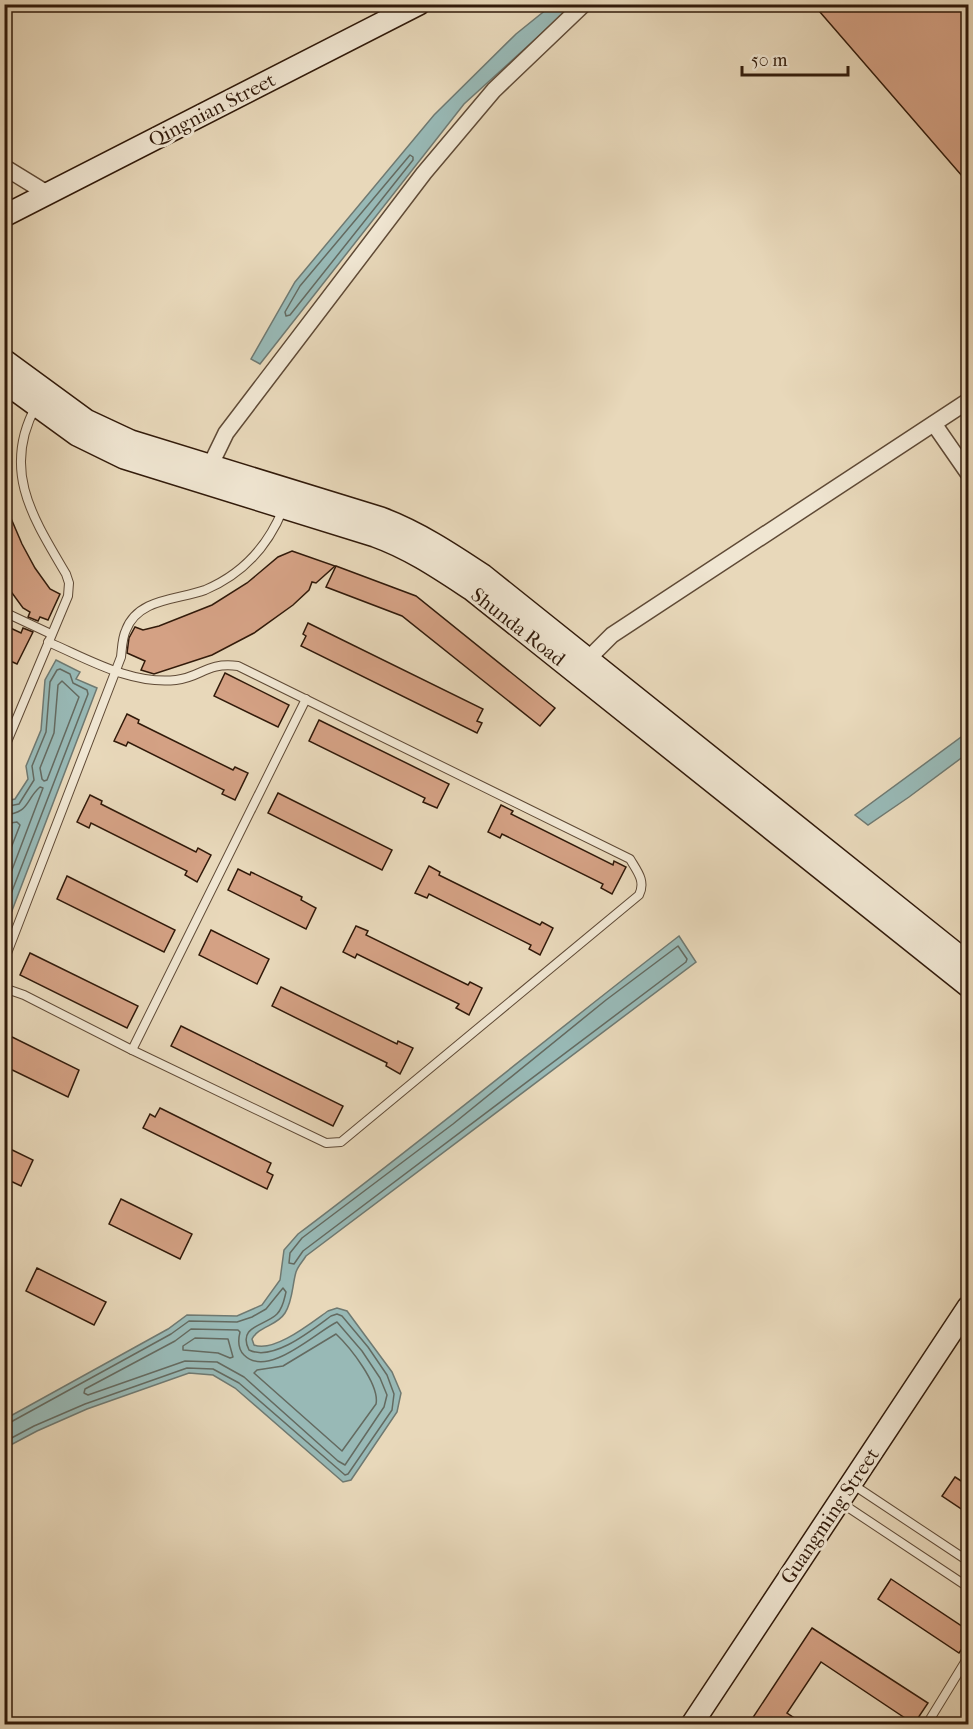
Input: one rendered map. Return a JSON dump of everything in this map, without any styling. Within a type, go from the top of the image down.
[{"type":"main road","name":"Qingnian Street","points":[[4,216],[418,4]]},
{"type":"main road","name":"Shunda Road","points":[[4,360],[86,420],[131,441],[407,528],[431,541],[483,575],[969,963]]},
{"type":"main road","name":"Shunda Road","points":[[4,382],[77,435],[124,459],[399,544],[422,557],[472,590],[969,986]]},
{"type":"main road","name":"Guangming Street","points":[[692,1725],[969,1307]]},
{"type":"street","points":[[210,466],[226,433],[424,173],[494,90],[584,4]]},
{"type":"street","points":[[4,167],[48,194]]},
{"type":"street","points":[[588,659],[612,635],[969,401]]},
{"type":"street","points":[[934,424],[969,473]]},
{"type":"lane","points":[[4,749],[69,596],[66,574],[30,509],[25,493],[21,449],[25,428],[36,406]]},
{"type":"lane","points":[[4,961],[121,657],[126,630],[142,610],[155,603],[204,590],[227,579],[248,564],[275,529],[284,507]]},
{"type":"lane","points":[[4,612],[115,671],[141,679],[160,681],[179,679],[223,664],[237,666],[630,860],[641,877],[642,888],[639,895],[341,1142],[326,1143],[132,1050],[24,995],[4,988]]},
{"type":"lane","points":[[132,1050],[306,699]]},
{"type":"lane","points":[[852,1483],[969,1561]]},
{"type":"lane","points":[[840,1502],[969,1587]]},
{"type":"lane","points":[[927,1725],[969,1657]]},
{"type":"water","points":[[552,5],[573,5],[464,104],[260,364],[251,359],[295,282],[434,115],[516,34]]},
{"type":"water","points":[[56,660],[80,672],[76,679],[97,688],[5,929],[5,804],[6,801],[15,799],[28,779],[26,766],[41,730],[45,680]]},
{"type":"water","points":[[968,732],[968,753],[909,797],[868,825],[855,815]]},
{"type":"water","points":[[679,936],[696,962],[306,1256],[296,1272],[291,1298],[285,1313],[277,1321],[259,1331],[252,1339],[254,1345],[272,1345],[292,1336],[328,1311],[337,1308],[347,1311],[392,1372],[401,1393],[397,1412],[351,1480],[343,1482],[235,1388],[213,1375],[189,1373],[87,1409],[5,1448],[5,1419],[168,1329],[187,1315],[237,1316],[262,1305],[280,1280],[284,1250],[298,1234]]},
{"type":"building","points":[[813,4],[969,4],[969,184]]},
{"type":"building","points":[[4,502],[35,568],[50,589],[60,594],[48,620],[40,617],[38,621],[28,617],[30,612],[23,608],[4,582]]},
{"type":"building","points":[[292,551],[335,566],[316,583],[312,582],[309,590],[293,605],[254,633],[212,655],[154,674],[141,670],[145,661],[127,653],[129,638],[135,627],[143,630],[159,626],[212,605],[247,583],[278,557]]},
{"type":"building","points":[[336,566],[416,596],[555,708],[540,726],[402,616],[326,587]]},
{"type":"building","points":[[308,623],[483,709],[477,721],[482,723],[477,733],[301,646],[306,636],[303,634]]},
{"type":"building","points":[[4,625],[21,633],[23,628],[33,632],[17,664],[8,660],[9,656],[4,654]]},
{"type":"building","points":[[225,673],[289,705],[278,727],[214,696]]},
{"type":"building","points":[[127,714],[139,720],[138,723],[233,770],[235,767],[248,773],[235,800],[222,794],[224,790],[128,742],[126,746],[114,741]]},
{"type":"building","points":[[319,720],[449,784],[437,808],[423,802],[425,798],[309,741]]},
{"type":"building","points":[[278,793],[392,850],[382,870],[268,813]]},
{"type":"building","points":[[90,795],[102,801],[101,804],[196,852],[198,848],[211,855],[197,882],[185,875],[187,871],[91,823],[89,828],[77,822]]},
{"type":"building","points":[[501,805],[513,811],[511,814],[613,865],[614,861],[626,867],[612,894],[601,888],[603,884],[502,834],[500,838],[488,832]]},
{"type":"building","points":[[429,866],[440,872],[439,875],[540,925],[542,922],[553,928],[540,955],[529,949],[531,945],[429,894],[427,898],[415,893]]},
{"type":"building","points":[[238,869],[250,875],[251,872],[302,897],[301,900],[316,908],[306,929],[228,890]]},
{"type":"building","points":[[67,876],[175,930],[164,952],[57,899]]},
{"type":"building","points":[[356,926],[368,931],[366,935],[468,985],[470,982],[482,988],[469,1015],[456,1008],[459,1004],[357,954],[355,958],[343,952]]},
{"type":"building","points":[[211,930],[269,959],[257,984],[199,955]]},
{"type":"building","points":[[30,953],[138,1006],[127,1028],[20,975]]},
{"type":"building","points":[[281,987],[397,1044],[398,1041],[413,1048],[400,1074],[386,1066],[387,1063],[272,1006]]},
{"type":"building","points":[[181,1026],[343,1106],[333,1126],[171,1046]]},
{"type":"building","points":[[4,1033],[79,1070],[68,1097],[4,1066]]},
{"type":"building","points":[[160,1108],[271,1163],[267,1172],[273,1175],[267,1189],[143,1128],[150,1114],[155,1117]]},
{"type":"building","points":[[4,1146],[33,1160],[21,1186],[4,1178]]},
{"type":"building","points":[[121,1199],[192,1234],[180,1259],[109,1224]]},
{"type":"building","points":[[37,1268],[106,1302],[94,1325],[26,1291]]},
{"type":"building","points":[[955,1477],[969,1486],[969,1514],[942,1496]]},
{"type":"building","points":[[891,1579],[969,1631],[969,1639],[959,1653],[878,1599]]},
{"type":"building","points":[[812,1628],[928,1703],[914,1724],[821,1662],[787,1713],[805,1725],[748,1725]]}]
